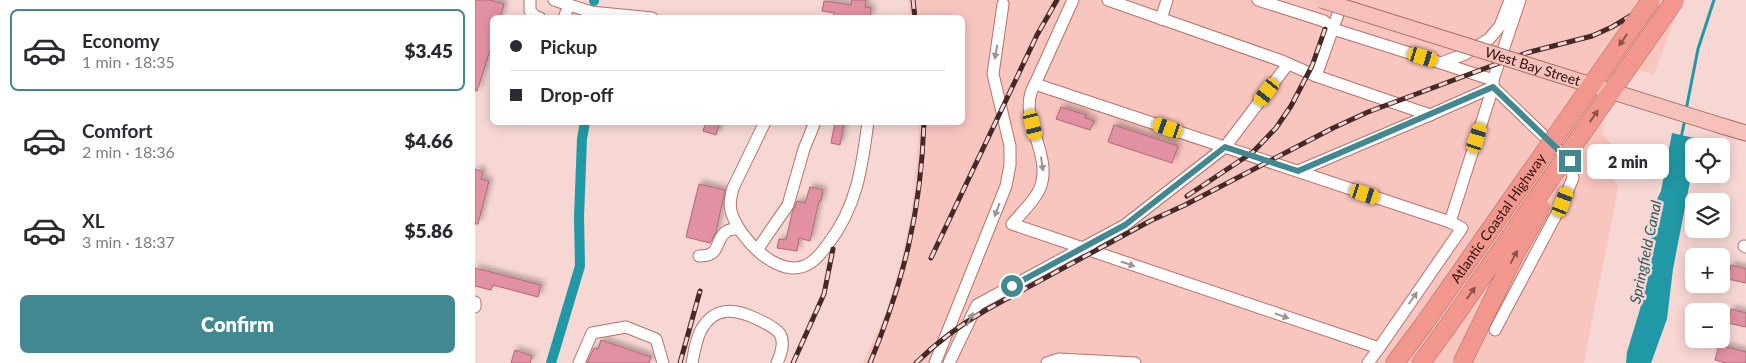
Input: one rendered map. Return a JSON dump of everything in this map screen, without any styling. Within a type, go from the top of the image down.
[{"type":"highway","name":"Atlantic Coastal Highway","points":[[1395,363],[1651,0]]},
{"type":"highway","name":"Atlantic Coastal Highway","points":[[1421,363],[1675,0]]},
{"type":"highway","points":[[1462,363],[1514,256],[1534,223],[1574,144]]},
{"type":"main road","name":"West Bay Street","points":[[1321,0],[1746,133]]},
{"type":"street","points":[[530,0],[530,12],[534,15]]},
{"type":"street","points":[[554,0],[591,12],[622,15]]},
{"type":"street","points":[[1073,0],[1030,92],[1030,109],[1041,158],[1043,180],[1040,189],[1012,224],[1379,348]]},
{"type":"street","points":[[1108,0],[1429,115]]},
{"type":"street","points":[[1161,19],[1167,0]]},
{"type":"street","points":[[1316,76],[1343,0]]},
{"type":"street","points":[[1441,62],[1465,54],[1489,39],[1501,26],[1509,0]]},
{"type":"street","points":[[1450,222],[1520,0]]},
{"type":"street","points":[[1266,1],[1325,21],[1333,29],[1441,62],[1493,83],[1570,161],[1573,178],[1563,202],[1495,330]]},
{"type":"street","points":[[935,363],[1006,186],[1010,165],[1010,146],[993,74],[1003,4]]},
{"type":"street","points":[[565,15],[569,5]]},
{"type":"street","points":[[949,363],[977,305],[1125,225],[1225,147],[1288,64]]},
{"type":"street","points":[[1298,171],[1429,115],[1493,83]]},
{"type":"street","points":[[1035,84],[1450,222],[1462,228],[1368,363]]},
{"type":"street","points":[[764,125],[733,188],[730,200],[731,210],[745,239],[763,256],[779,265],[791,268],[810,264],[819,256],[844,221],[852,204],[858,180],[867,125]]},
{"type":"street","points":[[757,250],[788,205],[804,149],[814,125]]},
{"type":"street","points":[[699,256],[712,253],[718,248],[720,237],[728,230],[739,229]]},
{"type":"street","points":[[475,302],[475,307]]},
{"type":"street","points":[[692,363],[700,331],[708,321],[721,312],[731,310],[742,312],[767,324],[779,333],[783,344],[777,363]]},
{"type":"street","points":[[579,363],[591,333],[626,327],[656,339],[663,363]]},
{"type":"street","points":[[1047,363],[1059,359],[1135,363]]},
{"type":"shaded area","points":[[908,0],[1682,0],[1654,74],[1635,69],[1602,117],[1603,135],[1616,149],[1612,176],[1618,188],[1584,363],[863,363],[886,313],[902,258],[913,202],[919,125],[965,125],[965,15],[910,15]]},
{"type":"water","points":[[1672,133],[1694,138],[1685,138],[1685,183],[1690,183],[1688,193],[1685,193],[1685,207],[1673,269],[1667,319],[1651,363],[1626,363],[1627,352],[1640,309],[1652,255],[1649,216],[1661,191]]},
{"type":"building","points":[[475,0],[490,0],[504,4],[501,15],[490,15],[490,50],[477,91],[475,91]]},
{"type":"building","points":[[852,0],[866,0],[865,7],[871,8],[870,15],[834,15],[834,13],[822,11],[824,1],[851,5]]},
{"type":"building","points":[[1061,107],[1086,115],[1085,118],[1094,121],[1090,130],[1056,119]]},
{"type":"building","points":[[705,125],[719,125],[716,135],[703,131]]},
{"type":"building","points":[[834,125],[843,125],[840,145],[831,143]]},
{"type":"building","points":[[1114,125],[1178,146],[1172,163],[1108,142]]},
{"type":"building","points":[[475,169],[483,172],[481,179],[489,181],[478,224],[475,224]]},
{"type":"building","points":[[699,184],[725,190],[716,232],[710,243],[686,237]]},
{"type":"building","points":[[810,187],[823,190],[810,241],[799,238],[797,251],[777,248],[779,239],[786,240],[792,213],[797,201],[805,203]]},
{"type":"building","points":[[1731,265],[1746,269],[1746,283],[1730,279]]},
{"type":"building","points":[[475,268],[541,285],[538,297],[493,285],[491,290],[475,286]]},
{"type":"building","points":[[1731,309],[1746,313],[1746,327],[1730,323]]},
{"type":"building","points":[[601,340],[651,357],[649,363],[587,363],[594,348],[598,349]]},
{"type":"building","points":[[1718,348],[1730,348],[1746,352],[1746,363],[1726,363],[1715,360]]},
{"type":"building","points":[[515,350],[532,356],[530,363],[511,363]]},
{"type":"waterway","name":"Springfield Canal","points":[[1686,110],[1698,49],[1714,0]]},
{"type":"waterway","name":"Springfield Canal","points":[[1681,138],[1685,119]]},
{"type":"waterway","points":[[551,363],[580,266],[579,217],[582,139],[584,125]]},
{"type":"railway","points":[[913,0],[915,15]]},
{"type":"railway","points":[[931,258],[1037,35],[1057,0]]},
{"type":"railway","points":[[916,363],[949,334],[986,310],[1150,221],[1185,205],[1333,128],[1368,112],[1526,53],[1592,36],[1637,12],[1648,0]]},
{"type":"railway","points":[[1187,196],[1253,152],[1276,128],[1291,106],[1312,66],[1325,29]]},
{"type":"railway","points":[[870,363],[892,303],[909,245],[919,186],[924,125]]},
{"type":"railway","points":[[793,363],[824,294],[833,249]]},
{"type":"railway","points":[[680,363],[700,291]]},
{"type":"route","points":[[1012,286],[1125,225],[1225,147],[1298,171],[1493,87],[1570,161]]}]
